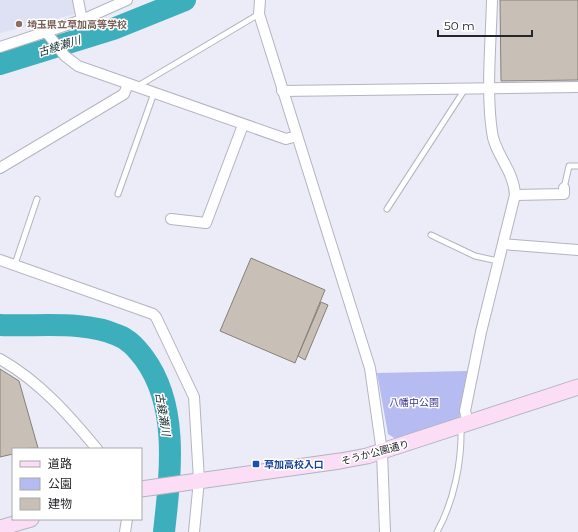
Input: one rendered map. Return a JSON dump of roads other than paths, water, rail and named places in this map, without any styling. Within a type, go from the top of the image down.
[{"type":"street","points":[[78,0],[82,20]]},
{"type":"street","points":[[0,47],[49,35],[127,0]]},
{"type":"street","points":[[260,0],[259,14],[282,91],[370,368],[382,452],[385,532]]},
{"type":"street","points":[[465,424],[465,411],[481,332],[515,195],[514,184],[492,133],[490,88],[492,0]]},
{"type":"street","points":[[49,35],[65,56],[78,66],[286,139],[297,136]]},
{"type":"street","points":[[0,168],[124,94],[132,85]]},
{"type":"street","points":[[282,91],[578,87]]},
{"type":"street","points":[[171,219],[206,223],[243,125]]},
{"type":"street","points":[[515,195],[564,194],[564,188]]},
{"type":"street","points":[[503,244],[578,250]]},
{"type":"street","points":[[0,260],[15,264],[153,314],[156,317],[194,397],[194,532]]},
{"type":"street","points":[[0,359],[30,378],[54,400],[96,448]]},
{"type":"street","name":"そうか公園通り","points":[[142,489],[340,461],[382,452],[578,387]]},
{"type":"street","points":[[0,528],[28,520]]},
{"type":"street","points":[[125,532],[128,520]]},
{"type":"lane","points":[[132,85],[259,14]]},
{"type":"lane","points":[[387,209],[466,88]]},
{"type":"lane","points":[[118,194],[154,93]]},
{"type":"lane","points":[[564,188],[569,166],[578,166]]},
{"type":"lane","points":[[15,264],[37,200]]},
{"type":"lane","points":[[431,235],[475,256],[498,262]]},
{"type":"lane","points":[[437,532],[451,499],[456,479],[465,424]]},
{"type":"waterway","name":"古綾瀬川","points":[[0,64],[113,29],[185,0]]},
{"type":"waterway","name":"古綾瀬川","points":[[0,325],[60,325],[90,327],[104,330],[125,339],[144,358],[155,377],[163,398],[168,420],[170,465],[164,532]]},
{"type":"place","name":"埼玉県立草加高等学校","points":[[19,24]]},
{"type":"place","name":"草加高校入口","points":[[256,464]]},
{"type":"park label","name":"八幡中公園","points":[[414,402]]}]
